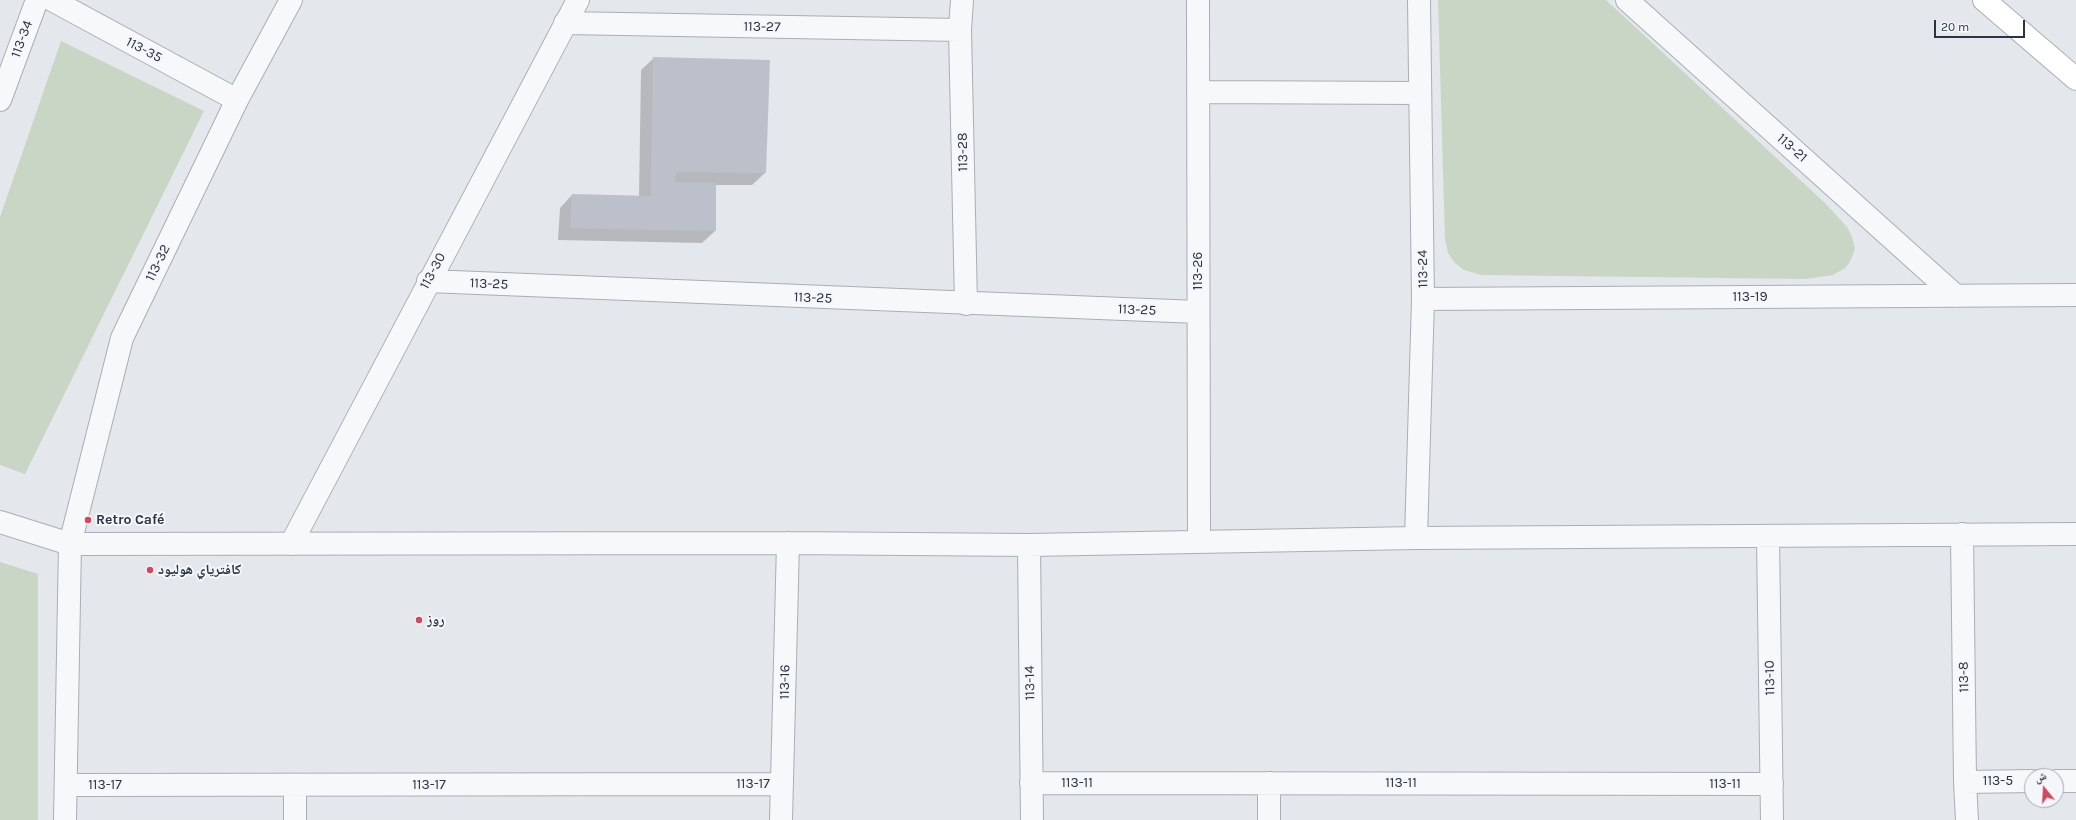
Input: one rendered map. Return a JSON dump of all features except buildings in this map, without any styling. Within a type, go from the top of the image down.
[{"type":"main road","points":[[1984,0],[2076,79]]},
{"type":"street","name":"113-34","points":[[0,100],[37,0]]},
{"type":"street","name":"113-35","points":[[52,0],[237,100]]},
{"type":"street","name":"113-32","points":[[65,820],[70,544],[122,338],[237,100],[291,0]]},
{"type":"street","name":"113-30","points":[[291,544],[428,281],[578,0]]},
{"type":"street","name":"113-28","points":[[962,0],[960,30],[966,304]]},
{"type":"street","name":"113-26","points":[[1198,0],[1199,542]]},
{"type":"street","name":"113-24","points":[[1416,538],[1423,299],[1419,0]]},
{"type":"street","name":"113-21","points":[[1627,0],[1956,296]]},
{"type":"street","name":"113-27","points":[[565,23],[960,30]]},
{"type":"street","points":[[1198,92],[1420,93]]},
{"type":"street","name":"113-25","points":[[428,281],[966,304],[1198,312]]},
{"type":"street","name":"113-19","points":[[1423,299],[2076,295]]},
{"type":"street","points":[[0,522],[70,544],[788,543],[1029,545],[1416,538],[2076,534]]},
{"type":"street","name":"113-8","points":[[1962,534],[1965,782],[1967,820]]},
{"type":"street","name":"113-10","points":[[1768,537],[1772,820]]},
{"type":"street","name":"113-16","points":[[781,820],[788,543]]},
{"type":"street","name":"113-14","points":[[1029,545],[1032,820]]},
{"type":"street","name":"113-5","points":[[1965,782],[2024,781]]},
{"type":"street","points":[[2064,781],[2076,781]]},
{"type":"street","name":"113-11","points":[[1031,782],[1772,784]]},
{"type":"street","points":[[1269,783],[1270,820]]},
{"type":"street","name":"113-17","points":[[75,785],[782,784]]},
{"type":"street","points":[[295,785],[295,820]]},
{"type":"green space","points":[[1438,0],[1606,0],[1826,204],[1847,227],[1852,237],[1855,249],[1850,262],[1845,268],[1833,275],[1806,279],[1481,275],[1464,270],[1455,263],[1448,253],[1445,239]]},
{"type":"green space","points":[[61,41],[204,111],[25,474],[0,465],[0,217]]},
{"type":"green space","points":[[0,562],[38,574],[38,820],[0,820]]},
{"type":"place","name":"Retro Café","points":[[88,520]]},
{"type":"place","name":"كافترياي هوليود","points":[[150,570]]},
{"type":"place","name":"روز","points":[[419,620]]}]
